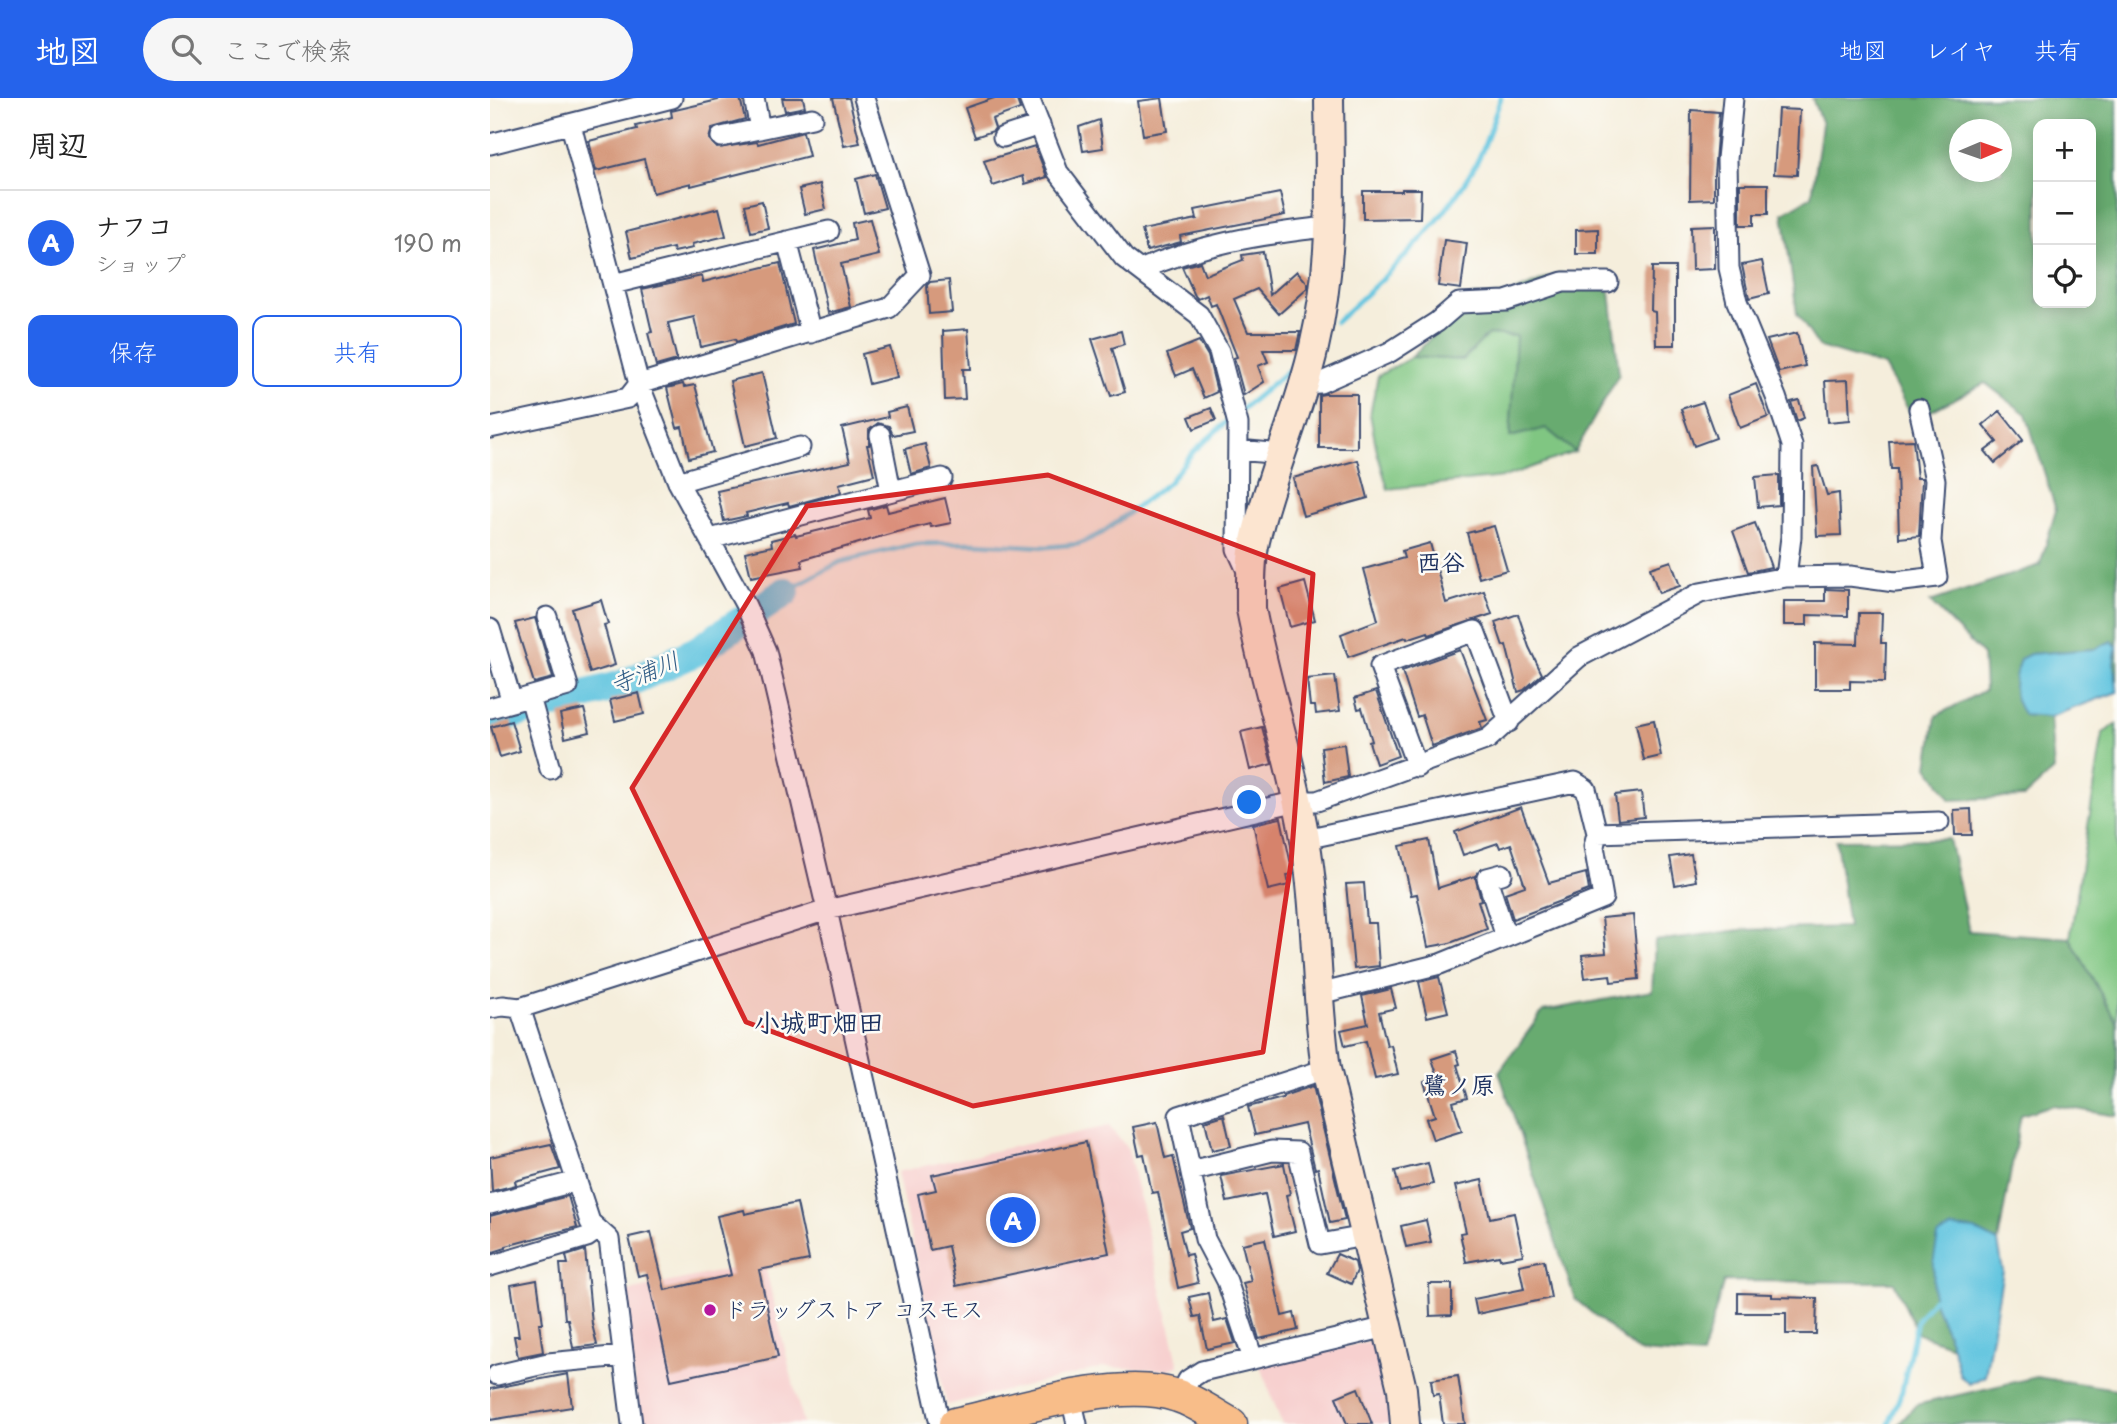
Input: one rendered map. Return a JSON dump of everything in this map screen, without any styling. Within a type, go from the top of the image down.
[{"type":"main road","points":[[955,1424],[1074,1411],[1108,1391],[1150,1389],[1180,1396],[1231,1424]]},
{"type":"street","points":[[490,144],[672,98]]},
{"type":"street","points":[[754,98],[761,129]]},
{"type":"street","points":[[490,428],[628,398],[639,384],[889,307],[920,275],[864,98]]},
{"type":"street","points":[[1029,98],[1058,172],[1124,258],[1199,315],[1219,351],[1236,415],[1237,549],[1250,576]]},
{"type":"street","points":[[1329,98],[1331,223],[1324,305],[1255,542],[1250,576],[1251,610],[1298,800],[1314,893],[1326,1069],[1402,1389],[1405,1424]]},
{"type":"street","points":[[1733,98],[1727,159],[1729,268],[1737,302],[1776,397],[1792,445],[1791,537],[1786,577]]},
{"type":"street","points":[[721,137],[812,118]]},
{"type":"street","points":[[571,124],[639,384],[678,482],[757,626],[766,651],[827,910],[940,1424]]},
{"type":"street","points":[[1003,137],[1040,125]]},
{"type":"street","points":[[1140,270],[1173,255],[1205,246],[1318,228],[1331,223]]},
{"type":"street","points":[[613,284],[829,231]]},
{"type":"street","points":[[787,241],[811,333]]},
{"type":"street","points":[[1303,384],[1320,383],[1390,352],[1437,322],[1459,303],[1506,301],[1563,282],[1608,282]]},
{"type":"street","points":[[490,1008],[520,1008],[827,910],[1298,800],[1317,801],[1417,767],[1488,739],[1579,657],[1700,593],[1786,577],[1850,576],[1895,582],[1937,577],[1931,541],[1935,480],[1919,409]]},
{"type":"street","points":[[880,435],[891,491]]},
{"type":"street","points":[[678,482],[800,447]]},
{"type":"street","points":[[1238,450],[1281,454]]},
{"type":"street","points":[[710,539],[942,478]]},
{"type":"street","points":[[490,708],[568,686],[547,617]]},
{"type":"street","points":[[490,629],[550,769]]},
{"type":"street","points":[[1417,767],[1380,666],[1475,631],[1509,722]]},
{"type":"street","points":[[1305,839],[1576,782],[1586,789],[1597,833],[1594,846],[1603,898],[1440,964],[1319,994]]},
{"type":"street","points":[[1597,833],[1939,822]]},
{"type":"street","points":[[1502,874],[1488,878],[1506,937]]},
{"type":"street","points":[[520,1008],[590,1222],[610,1239],[632,1424]]},
{"type":"street","points":[[1253,1359],[1227,1281],[1205,1239],[1179,1116],[1326,1069]]},
{"type":"street","points":[[1191,1171],[1272,1151],[1298,1152],[1320,1244],[1365,1236]]},
{"type":"street","points":[[490,1204],[577,1181]]},
{"type":"street","points":[[490,1266],[587,1237],[597,1230]]},
{"type":"street","points":[[1180,1396],[1188,1380],[1202,1371],[1387,1327]]},
{"type":"street","points":[[496,1374],[548,1363],[623,1356]]},
{"type":"highlighted area","points":[[1048,475],[1313,574],[1291,863],[1263,1052],[973,1106],[746,1022],[632,788],[807,506]]},
{"type":"shaded area","points":[[1109,1126],[1128,1149],[1179,1366],[1167,1370],[1105,1367],[947,1405],[897,1172]]},
{"type":"shaded area","points":[[764,1262],[803,1424],[639,1424],[624,1292]]},
{"type":"shaded area","points":[[1379,1339],[1391,1396],[1392,1424],[1282,1424],[1260,1366]]},
{"type":"green space","points":[[1812,98],[2117,98],[2117,647],[2112,641],[2095,649],[2030,654],[2024,715],[2050,717],[2054,770],[2024,797],[1951,800],[1928,766],[1936,716],[1985,690],[1983,655],[1930,602],[2040,565],[2056,510],[2026,414],[1985,383],[1914,420],[1884,366],[1819,347],[1797,314],[1783,213],[1812,196],[1822,124]]},
{"type":"green space","points":[[1560,273],[1610,291],[1619,374],[1575,452],[1546,428],[1510,437],[1516,336],[1488,334],[1463,360],[1412,357],[1470,297],[1507,295]]},
{"type":"green space","points":[[1488,334],[1517,336],[1510,437],[1546,428],[1575,452],[1504,477],[1388,489],[1370,414],[1378,376],[1412,357],[1463,360]]},
{"type":"green space","points":[[2117,647],[2117,679],[2112,667]]},
{"type":"green space","points":[[2117,724],[2117,1023],[2070,938],[2103,733]]},
{"type":"green space","points":[[1949,839],[1969,931],[2070,938],[2117,1023],[2117,1116],[2053,1105],[2021,1115],[1998,1242],[1974,1230],[1933,1299],[1952,1346],[1918,1334],[1894,1282],[1724,1281],[1702,1356],[1639,1352],[1575,1299],[1499,1072],[1543,1011],[1652,991],[1655,941],[1740,930],[1848,927],[1836,840]]},
{"type":"green space","points":[[2036,1377],[2117,1389],[2117,1424],[1899,1424],[1916,1405]]},
{"type":"water","points":[[2112,641],[2117,647],[2114,667],[2117,692],[2050,717],[2024,715],[2016,701],[2014,688],[2020,659],[2030,654],[2095,649]]},
{"type":"water","points":[[1952,1228],[1975,1230],[1998,1242],[2003,1271],[1985,1376],[1969,1384],[1960,1376],[1952,1346],[1933,1299],[1934,1258],[1938,1236]]},
{"type":"building","points":[[717,98],[740,98],[745,119],[712,128],[709,139],[717,148],[758,144],[803,132],[809,156],[653,193],[644,159],[596,171],[589,141],[637,129],[636,126],[672,117],[671,111],[718,100]]},
{"type":"building","points":[[782,98],[803,98],[805,107],[785,111]]},
{"type":"building","points":[[833,98],[849,98],[860,143],[844,146]]},
{"type":"building","points":[[994,98],[1016,98],[1020,109],[992,119],[995,128],[993,131],[975,137],[965,108]]},
{"type":"building","points":[[1162,98],[1167,131],[1143,135],[1138,101]]},
{"type":"building","points":[[1778,109],[1800,110],[1797,175],[1774,174]]},
{"type":"building","points":[[1691,110],[1719,112],[1714,199],[1690,200]]},
{"type":"building","points":[[1099,120],[1103,148],[1083,151],[1079,127]]},
{"type":"building","points":[[1035,146],[1047,177],[1025,184],[1023,176],[993,186],[984,161]]},
{"type":"building","points":[[875,174],[885,208],[864,213],[856,179]]},
{"type":"building","points":[[820,184],[826,209],[805,214],[799,189]]},
{"type":"building","points":[[1740,184],[1768,184],[1768,214],[1754,214],[1754,225],[1740,225]]},
{"type":"building","points":[[1421,189],[1420,218],[1363,219],[1363,191]]},
{"type":"building","points":[[1280,193],[1285,215],[1180,236],[1181,242],[1147,251],[1142,230],[1197,219],[1195,210]]},
{"type":"building","points":[[762,201],[768,228],[751,232],[745,205]]},
{"type":"building","points":[[719,208],[726,236],[692,244],[693,248],[674,252],[673,248],[632,258],[626,232]]},
{"type":"building","points":[[870,219],[879,255],[841,264],[851,307],[828,313],[814,250],[855,240],[852,223]]},
{"type":"building","points":[[1715,225],[1715,269],[1692,270],[1691,226]]},
{"type":"building","points":[[1598,229],[1598,254],[1576,254],[1576,230]]},
{"type":"building","points":[[1444,240],[1467,243],[1461,289],[1438,286]]},
{"type":"building","points":[[1263,252],[1270,295],[1297,271],[1308,284],[1308,288],[1279,314],[1257,289],[1234,299],[1248,332],[1300,332],[1296,350],[1263,350],[1268,362],[1258,366],[1264,382],[1244,395],[1234,358],[1237,357],[1216,304],[1211,306],[1207,295],[1198,299],[1195,296],[1182,267],[1200,262],[1205,275],[1243,260],[1242,255]]},
{"type":"building","points":[[1762,261],[1769,294],[1749,299],[1742,265]]},
{"type":"building","points":[[780,263],[794,324],[736,342],[735,339],[701,347],[694,317],[668,323],[677,360],[656,366],[648,333],[652,332],[642,289],[702,276],[703,282]]},
{"type":"building","points":[[1652,267],[1675,267],[1675,345],[1656,345],[1655,312],[1651,311]]},
{"type":"building","points":[[949,280],[952,312],[929,314],[927,285],[930,282]]},
{"type":"building","points":[[968,329],[971,369],[963,369],[965,399],[945,400],[943,331]]},
{"type":"building","points":[[1121,331],[1124,344],[1112,348],[1125,392],[1111,396],[1092,339]]},
{"type":"building","points":[[1797,333],[1805,366],[1779,372],[1767,340]]},
{"type":"building","points":[[1199,341],[1208,356],[1217,392],[1204,398],[1192,369],[1176,376],[1167,354]]},
{"type":"building","points":[[890,347],[897,377],[869,384],[862,354]]},
{"type":"building","points":[[762,373],[777,438],[745,446],[730,381]]},
{"type":"building","points":[[1848,380],[1850,420],[1828,422],[1825,381]]},
{"type":"building","points":[[683,384],[684,387],[695,385],[713,452],[689,458],[682,427],[677,428],[667,388]]},
{"type":"building","points":[[1756,384],[1768,417],[1740,428],[1728,395]]},
{"type":"building","points":[[1357,394],[1357,448],[1319,448],[1319,395]]},
{"type":"building","points":[[1799,400],[1804,418],[1797,421],[1791,402]]},
{"type":"building","points":[[1703,402],[1716,438],[1694,446],[1681,409]]},
{"type":"building","points":[[907,407],[913,431],[893,435],[889,426],[878,423],[869,430],[867,445],[874,475],[839,484],[841,492],[789,506],[788,503],[746,513],[747,516],[724,521],[717,491],[850,462],[842,428],[888,417],[887,412]]},
{"type":"building","points":[[1211,408],[1216,420],[1194,429],[1189,417]]},
{"type":"building","points":[[2000,411],[2023,440],[1995,463],[1985,451],[1997,442],[1983,425]]},
{"type":"building","points":[[1913,440],[1917,478],[1922,478],[1919,536],[1899,538],[1897,469],[1891,469],[1889,441]]},
{"type":"building","points":[[925,444],[931,468],[911,474],[905,449]]},
{"type":"building","points":[[1358,460],[1368,498],[1303,516],[1293,478]]},
{"type":"building","points":[[1818,466],[1827,495],[1839,493],[1841,535],[1817,536],[1813,467]]},
{"type":"building","points":[[1779,475],[1779,505],[1758,507],[1755,477]]},
{"type":"building","points":[[945,498],[951,523],[931,527],[930,524],[893,533],[801,560],[803,567],[751,577],[745,552],[772,546],[771,540],[870,518],[868,510],[886,505],[888,512]]},
{"type":"building","points":[[1755,523],[1771,567],[1748,572],[1733,531]]},
{"type":"building","points":[[1494,526],[1507,570],[1479,578],[1467,533]]},
{"type":"building","points":[[1430,543],[1446,603],[1484,591],[1492,614],[1429,635],[1428,632],[1407,639],[1406,637],[1348,657],[1341,634],[1378,620],[1364,569],[1404,558],[1402,551]]},
{"type":"building","points":[[1671,561],[1680,586],[1659,593],[1650,568]]},
{"type":"building","points":[[1305,582],[1315,620],[1290,627],[1280,589]]},
{"type":"building","points":[[1825,589],[1848,590],[1848,616],[1807,615],[1807,625],[1784,625],[1784,601],[1825,601]]},
{"type":"building","points":[[601,600],[608,624],[604,625],[615,665],[590,673],[572,609]]},
{"type":"building","points":[[1859,613],[1882,613],[1881,643],[1886,643],[1885,682],[1850,681],[1850,689],[1815,689],[1815,643],[1858,644]]},
{"type":"building","points":[[1518,614],[1542,674],[1518,692],[1506,645],[1503,646],[1495,622]]},
{"type":"building","points":[[535,618],[553,678],[534,683],[515,623]]},
{"type":"building","points":[[1460,650],[1487,720],[1480,722],[1482,728],[1432,746],[1422,715],[1417,717],[1402,671]]},
{"type":"building","points":[[1335,676],[1340,711],[1316,714],[1315,706],[1310,706],[1307,679]]},
{"type":"building","points":[[1376,691],[1398,756],[1376,764],[1362,708],[1358,709],[1355,698]]},
{"type":"building","points":[[639,693],[644,714],[615,721],[610,700]]},
{"type":"building","points":[[584,709],[590,732],[565,738],[560,714]]},
{"type":"building","points":[[1654,720],[1661,756],[1644,760],[1636,724]]},
{"type":"building","points":[[511,721],[520,751],[500,757],[491,727]]},
{"type":"building","points":[[1262,727],[1272,764],[1250,770],[1241,732]]},
{"type":"building","points":[[1344,744],[1348,777],[1325,782],[1321,747]]},
{"type":"building","points":[[1641,792],[1644,817],[1618,820],[1615,795]]},
{"type":"building","points":[[1521,807],[1549,883],[1586,873],[1589,890],[1513,919],[1505,893],[1525,886],[1511,844],[1500,848],[1498,843],[1463,855],[1455,832]]},
{"type":"building","points":[[1971,809],[1972,835],[1955,835],[1954,810]]},
{"type":"building","points":[[1281,818],[1293,874],[1287,875],[1289,885],[1268,890],[1253,824]]},
{"type":"building","points":[[1429,840],[1438,888],[1475,876],[1481,900],[1478,901],[1487,929],[1450,943],[1428,947],[1417,894],[1411,895],[1400,846]]},
{"type":"building","points":[[1691,854],[1696,881],[1675,885],[1670,857]]},
{"type":"building","points":[[1364,883],[1367,923],[1376,923],[1379,966],[1354,969],[1346,884]]},
{"type":"building","points":[[1633,915],[1639,979],[1611,982],[1610,975],[1585,978],[1582,955],[1606,953],[1602,918]]},
{"type":"building","points":[[1439,977],[1448,1012],[1427,1017],[1419,982]]},
{"type":"building","points":[[1391,989],[1396,1008],[1379,1012],[1387,1046],[1391,1045],[1398,1074],[1375,1079],[1366,1041],[1345,1046],[1341,1030],[1368,1024],[1362,996]]},
{"type":"building","points":[[1456,1051],[1460,1064],[1457,1065],[1467,1098],[1453,1102],[1462,1131],[1433,1140],[1426,1119],[1435,1116],[1424,1082],[1438,1077],[1432,1059]]},
{"type":"building","points":[[1313,1086],[1345,1220],[1330,1223],[1318,1168],[1315,1169],[1304,1124],[1255,1135],[1248,1107],[1283,1098]]},
{"type":"building","points":[[1224,1115],[1231,1146],[1212,1150],[1205,1121]]},
{"type":"building","points":[[1157,1122],[1165,1158],[1173,1156],[1190,1228],[1180,1231],[1186,1255],[1191,1254],[1198,1283],[1178,1288],[1158,1192],[1152,1193],[1144,1154],[1139,1155],[1133,1127]]},
{"type":"building","points":[[1086,1142],[1109,1253],[956,1286],[948,1246],[930,1250],[918,1194],[936,1190],[932,1175]]},
{"type":"building","points":[[551,1144],[560,1169],[515,1181],[516,1185],[492,1191],[490,1157]]},
{"type":"building","points":[[1428,1163],[1433,1184],[1400,1192],[1395,1171]]},
{"type":"building","points":[[1284,1164],[1290,1194],[1286,1195],[1295,1231],[1274,1236],[1265,1194],[1227,1202],[1221,1176]]},
{"type":"building","points":[[1482,1180],[1490,1218],[1514,1213],[1523,1255],[1466,1262],[1460,1233],[1466,1232],[1455,1186]]},
{"type":"building","points":[[568,1196],[577,1227],[506,1246],[490,1253],[490,1216]]},
{"type":"building","points":[[797,1203],[809,1260],[759,1270],[778,1357],[671,1380],[647,1274],[638,1276],[629,1237],[651,1232],[665,1290],[731,1275],[717,1216],[744,1210],[745,1214]]},
{"type":"building","points":[[1426,1220],[1431,1242],[1406,1247],[1401,1226]]},
{"type":"building","points":[[1265,1239],[1282,1316],[1294,1313],[1298,1330],[1259,1339],[1243,1283],[1251,1281],[1242,1244]]},
{"type":"building","points":[[585,1250],[592,1324],[597,1345],[573,1348],[568,1319],[565,1319],[560,1264],[568,1264],[566,1256]]},
{"type":"building","points":[[1337,1254],[1355,1262],[1357,1271],[1351,1284],[1327,1273]]},
{"type":"building","points":[[1544,1260],[1551,1298],[1477,1314],[1474,1299],[1524,1289],[1519,1265]]},
{"type":"building","points":[[537,1280],[543,1323],[539,1323],[543,1352],[518,1357],[514,1336],[519,1336],[511,1285]]},
{"type":"building","points":[[1429,1284],[1452,1284],[1452,1315],[1430,1316]]},
{"type":"building","points":[[1208,1293],[1214,1322],[1227,1319],[1235,1343],[1207,1349],[1200,1316],[1194,1317],[1189,1297]]},
{"type":"building","points":[[1738,1293],[1817,1298],[1816,1334],[1786,1334],[1786,1313],[1738,1313]]},
{"type":"building","points":[[568,1374],[572,1407],[490,1420],[490,1389]]},
{"type":"building","points":[[1458,1376],[1465,1424],[1443,1424],[1439,1394],[1433,1395],[1431,1380]]},
{"type":"building","points":[[1358,1388],[1372,1424],[1347,1424],[1336,1397]]},
{"type":"waterway","points":[[1336,322],[1410,251],[1444,212],[1478,161],[1501,98]]},
{"type":"waterway","points":[[1241,410],[1295,365]]},
{"type":"waterway","points":[[785,592],[840,562],[916,544],[975,543],[1046,547],[1079,544],[1102,533],[1168,483],[1194,451],[1233,416]]},
{"type":"waterway","name":"寺浦川","points":[[490,720],[622,685],[697,651],[785,592]]},
{"type":"waterway","points":[[1889,1424],[1902,1391],[1917,1320],[1933,1299]]},
{"type":"place","name":"ナフコ","points":[[1013,1220]]},
{"type":"place","name":"ドラッグストア コスモス","points":[[710,1310]]},
{"type":"district","name":"西谷","points":[[1441,563]]},
{"type":"district","name":"小城町畑田","points":[[819,1023]]},
{"type":"district","name":"鷺ノ原","points":[[1459,1086]]}]
